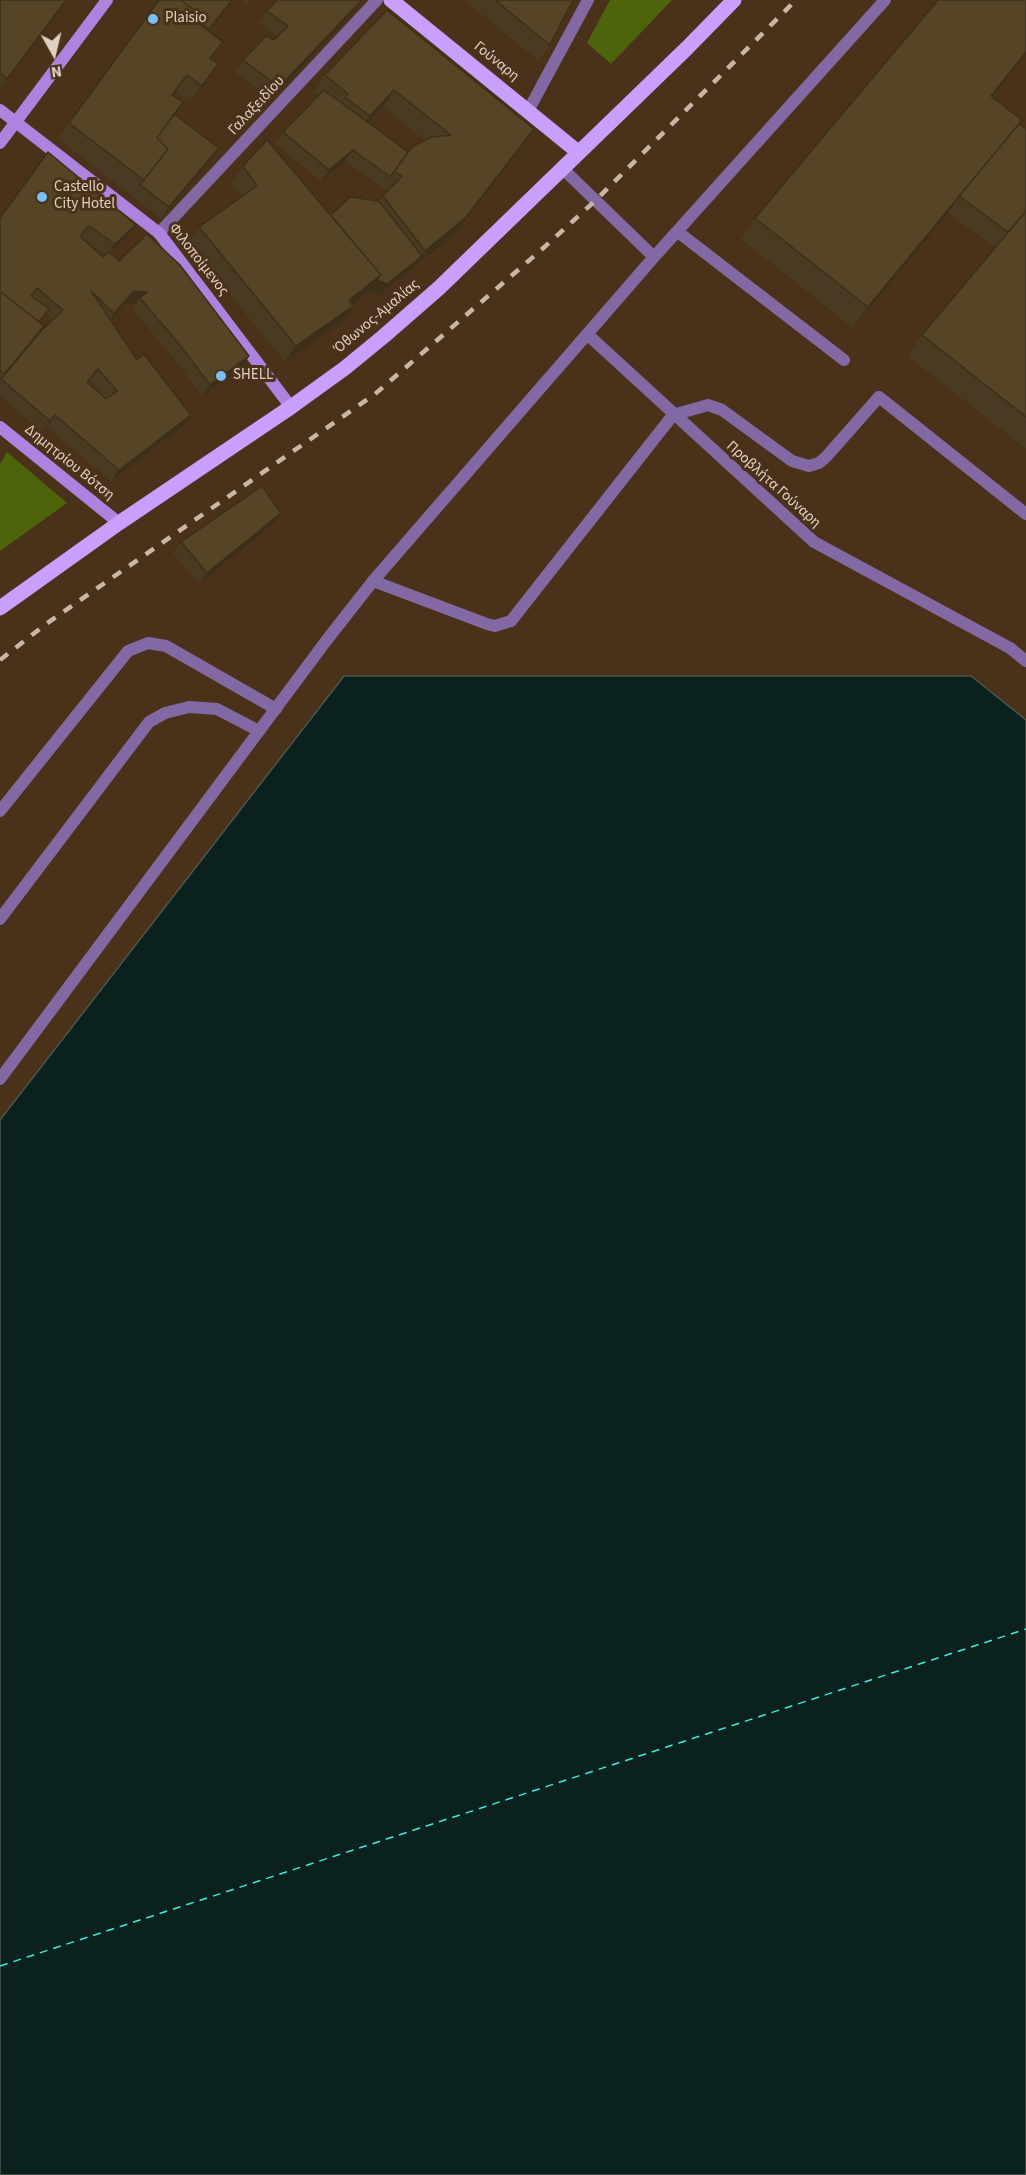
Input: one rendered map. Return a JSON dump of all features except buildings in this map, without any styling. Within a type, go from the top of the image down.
[{"type":"main road","name":"Γούναρη","points":[[391,0],[578,152]]},
{"type":"main road","name":"Όθωνος-Αμαλίας","points":[[0,608],[119,523],[345,368],[440,288],[734,0]]},
{"type":"street","points":[[0,143],[107,0]]},
{"type":"street","name":"Γαλαξειδίου","points":[[159,232],[377,0]]},
{"type":"street","points":[[528,111],[588,0]]},
{"type":"street","points":[[0,1079],[373,581],[654,257],[885,0]]},
{"type":"street","name":"Φιλοποίμενος","points":[[0,110],[159,232],[291,407]]},
{"type":"street","points":[[562,168],[654,257]]},
{"type":"street","points":[[678,232],[844,360]]},
{"type":"street","name":"Προβλήτα Γούναρη","points":[[587,334],[814,542],[1010,648],[1026,661]]},
{"type":"street","points":[[373,581],[487,624],[495,626],[511,621],[673,415],[701,406],[715,406],[792,461],[810,466],[826,457],[879,397],[1026,514]]},
{"type":"street","name":"Δημητρίου Βότση","points":[[0,427],[119,523]]},
{"type":"street","points":[[0,811],[128,651],[148,643],[166,646],[276,709]]},
{"type":"street","points":[[0,919],[149,722],[165,713],[189,707],[217,709],[259,731]]},
{"type":"green space","points":[[610,0],[672,0],[611,64],[587,43]]},
{"type":"green space","points":[[7,452],[67,503],[0,551],[0,464]]},
{"type":"water","points":[[344,676],[971,676],[1026,720],[1026,2175],[0,2175],[0,1120]]},
{"type":"ferry route","points":[[0,1966],[1026,1629]]},
{"type":"railway","points":[[0,660],[46,624],[375,394],[596,200],[796,0]]},
{"type":"place","name":"Plaisio","points":[[153,19]]},
{"type":"place","name":"Castello City Hotel","points":[[42,197]]},
{"type":"place","name":"SHELL","points":[[221,376]]}]
